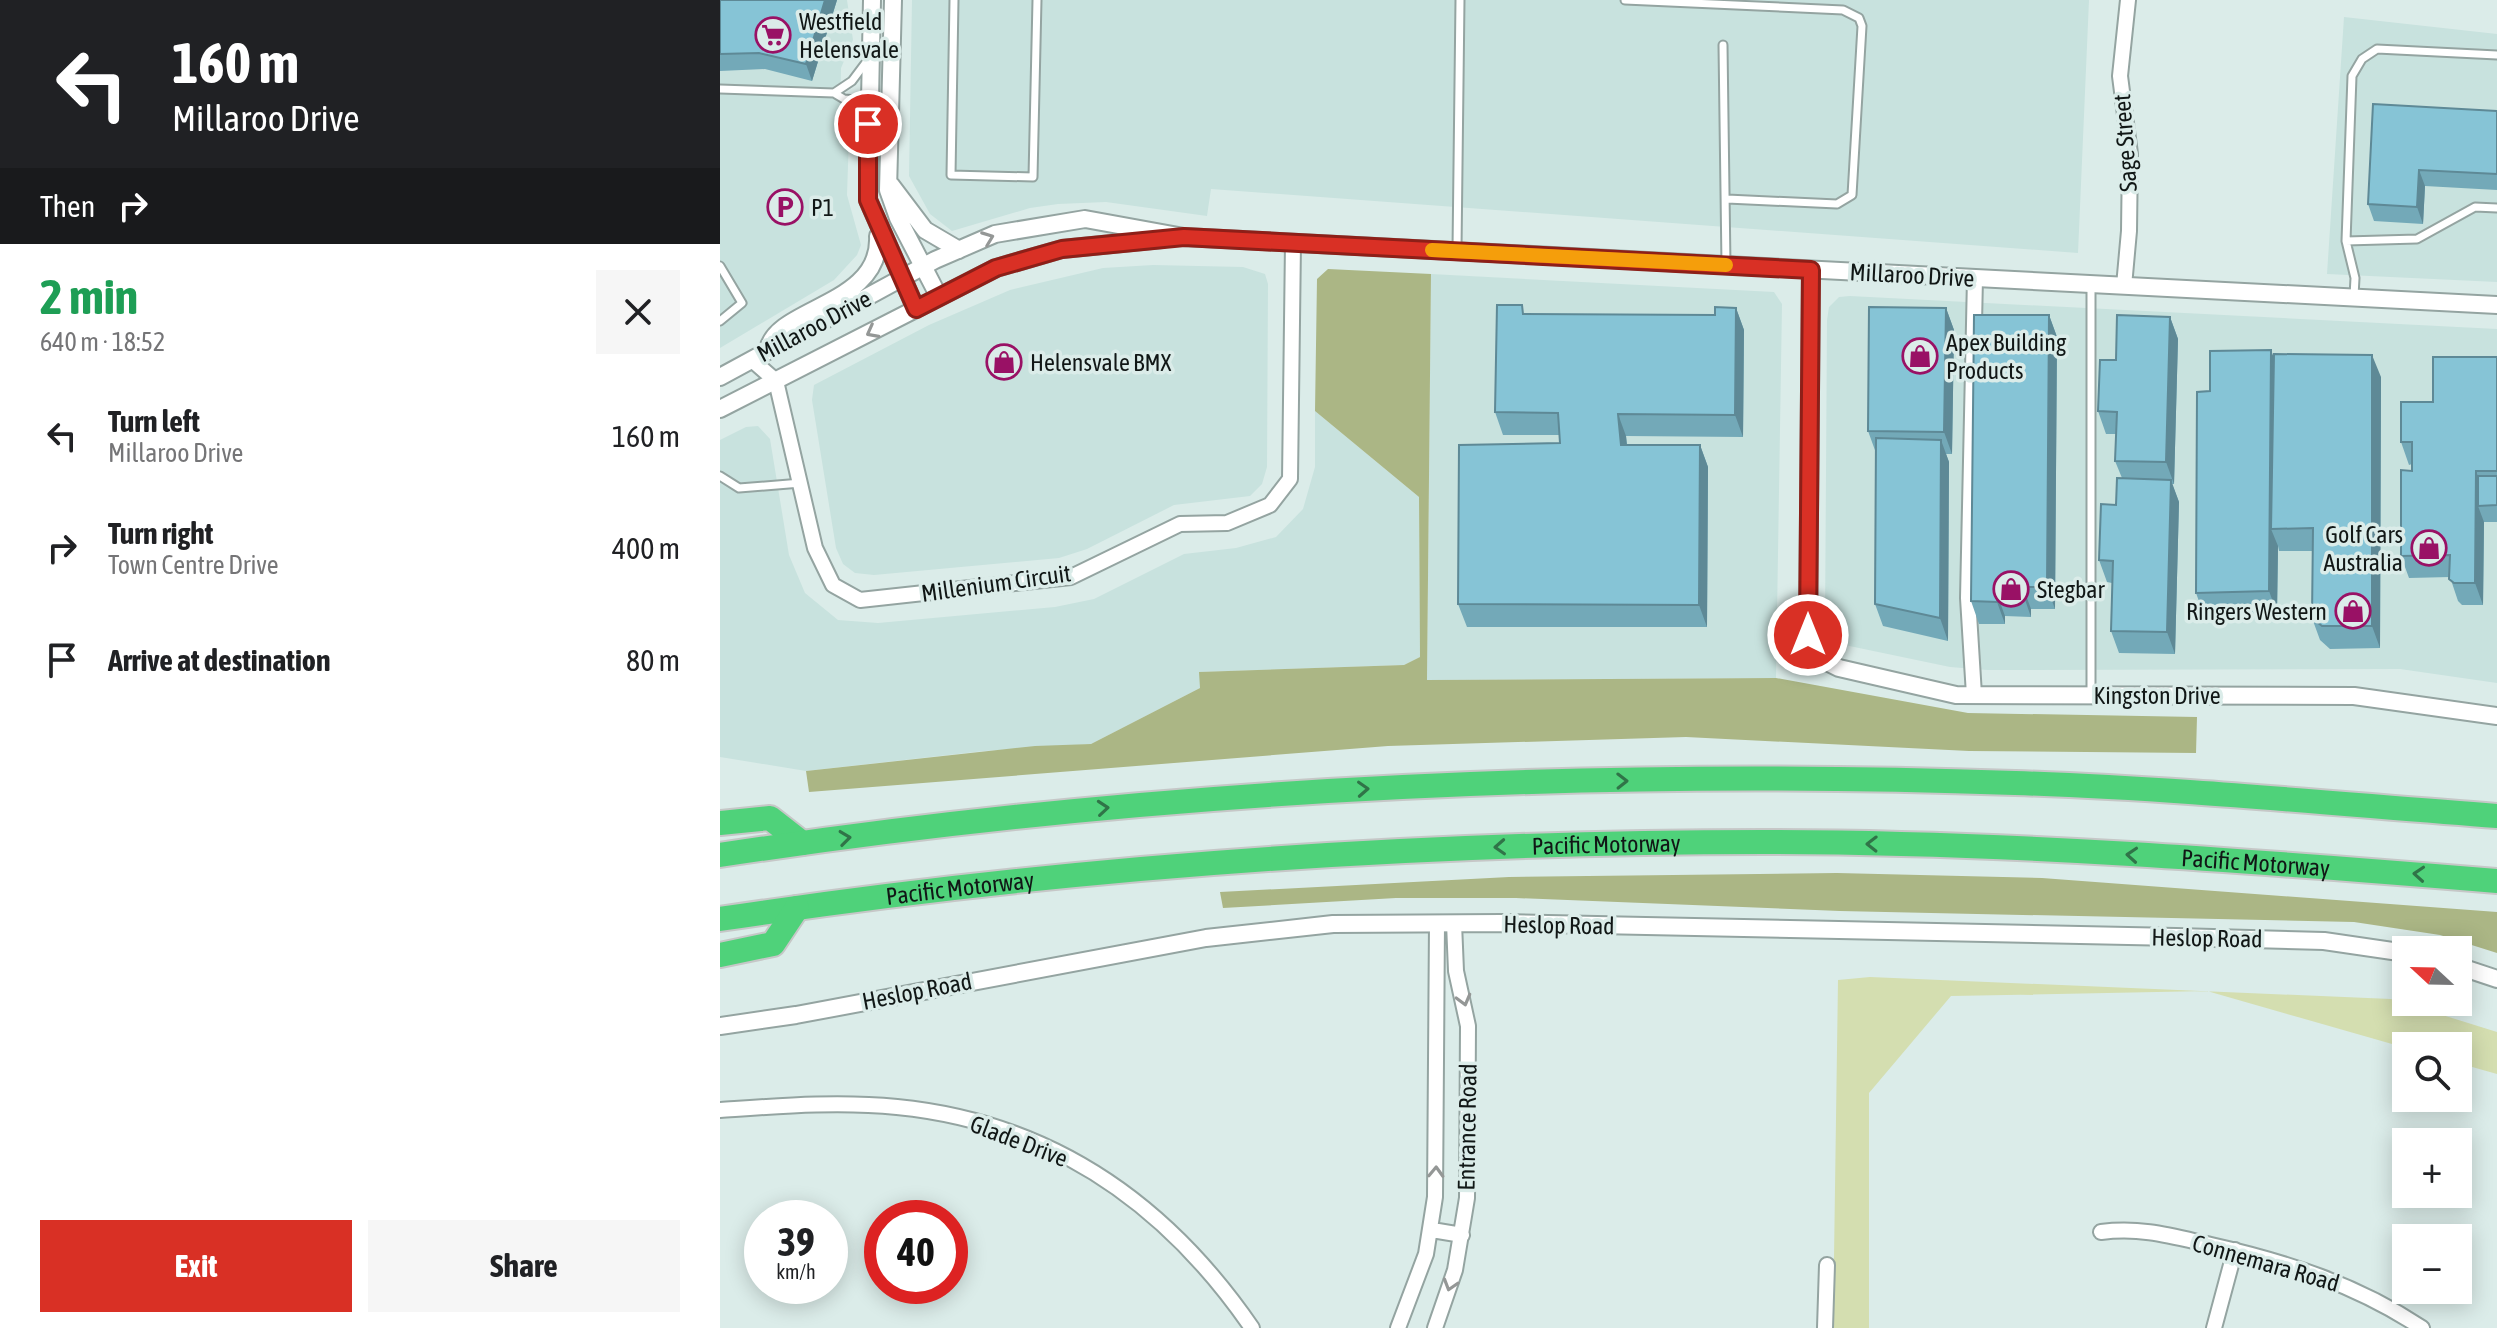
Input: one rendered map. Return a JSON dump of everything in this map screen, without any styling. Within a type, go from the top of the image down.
[{"type":"highway","points":[[730,853],[1054,812],[1283,793],[1512,783],[1743,779],[2019,783],[2497,816]]},
{"type":"highway","points":[[727,822],[770,818],[802,843]]},
{"type":"highway","name":"Pacific Motorway","points":[[720,919],[1042,879],[1270,859],[1511,847],[1731,843],[2079,851],[2497,881]]},
{"type":"highway","points":[[720,955],[773,944],[797,908]]},
{"type":"street","points":[[872,0],[867,188],[878,227],[916,309]]},
{"type":"street","points":[[893,0],[887,181],[890,201],[939,297]]},
{"type":"street","name":"Sage Street","points":[[2124,286],[2129,231],[2130,154],[2120,76],[2128,0]]},
{"type":"street","points":[[869,101],[881,90],[884,54],[891,44]]},
{"type":"street","points":[[887,181],[925,230],[959,250]]},
{"type":"street","name":"Millaroo Drive","points":[[720,377],[924,266],[995,234],[1085,219],[1184,237],[2497,305]]},
{"type":"street","points":[[768,352],[770,342],[780,331],[841,296],[863,277],[879,254],[878,227]]},
{"type":"street","name":"Millaroo Drive","points":[[720,409],[996,268],[1062,249],[1184,237]]},
{"type":"street","name":"Millenium Circuit","points":[[776,381],[815,548],[833,585],[860,600],[1071,577],[1180,524],[1227,523],[1270,505],[1290,479],[1293,243]]},
{"type":"street","name":"Kingston Drive","points":[[1811,270],[1808,635],[1821,659],[1853,671],[1956,695],[2354,696],[2497,716]]},
{"type":"street","points":[[1974,695],[1968,598],[1975,278]]},
{"type":"street","points":[[752,360],[776,381]]},
{"type":"street","name":"Heslop Road","points":[[720,1026],[1206,938],[1333,924],[1446,923],[2324,941],[2392,951]]},
{"type":"street","name":"Entrance Road","points":[[1398,1328],[1420,1277],[1432,1230],[1446,923]]},
{"type":"street","name":"Entrance Road","points":[[1435,1328],[1448,1295],[1462,1235],[1468,1171],[1468,1026],[1446,923]]},
{"type":"street","points":[[2472,971],[2497,979]]},
{"type":"street","name":"Glade Drive","points":[[720,1110],[809,1104],[896,1107],[992,1125],[1051,1149],[1110,1181],[1143,1206],[1197,1256],[1252,1328]]},
{"type":"street","name":"Connemara Road","points":[[2101,1232],[2135,1228],[2296,1266],[2360,1291],[2422,1328]]},
{"type":"street","points":[[1432,1230],[1462,1235]]},
{"type":"street","points":[[2214,1328],[2235,1250]]},
{"type":"street","points":[[1825,1328],[1827,1265]]},
{"type":"lane","points":[[954,0],[951,175],[1033,177],[1037,0]]},
{"type":"lane","points":[[1457,251],[1460,0]]},
{"type":"lane","points":[[1625,0],[1843,10],[1859,18],[1861,57],[1852,195],[1837,204],[1727,199]]},
{"type":"lane","points":[[1723,45],[1726,265]]},
{"type":"lane","points":[[2354,296],[2355,278],[2346,241],[2352,76],[2362,59],[2377,49],[2497,55]]},
{"type":"lane","points":[[834,93],[852,81],[870,56]]},
{"type":"lane","points":[[720,89],[834,93],[844,99],[869,101]]},
{"type":"lane","points":[[2346,241],[2417,239],[2475,207],[2497,208]]},
{"type":"lane","points":[[720,266],[742,303],[720,321]]},
{"type":"lane","points":[[2091,284],[2091,695]]},
{"type":"lane","points":[[720,476],[739,488],[801,483]]},
{"type":"shaded area","name":"Westfield Helensvale","points":[[720,0],[847,0],[853,40],[841,68],[840,123],[849,136],[847,195],[861,245],[857,255],[834,280],[720,348]]},
{"type":"shaded area","points":[[912,0],[2089,0],[2078,253],[1211,189],[1207,216],[1106,202],[1058,204],[1030,208],[952,231],[930,214],[909,176]]},
{"type":"shaded area","points":[[2344,17],[2497,34],[2497,282],[2327,274]]},
{"type":"shaded area","points":[[1153,265],[1243,267],[1265,274],[1268,284],[1267,467],[1262,484],[1250,496],[1174,505],[1087,549],[1059,558],[874,575],[855,573],[843,564],[836,548],[812,400],[814,385],[929,325],[1010,290],[1103,268]]},
{"type":"shaded area","points":[[1431,274],[1774,292],[1782,304],[1776,678],[1427,680]]},
{"type":"shaded area","points":[[1839,297],[2497,329],[2497,683],[2400,669],[1987,670],[1950,667],[1835,643],[1828,635],[1825,624],[1827,320],[1829,307]]},
{"type":"shaded area","points":[[1315,411],[1419,497],[1420,657],[1404,665],[1200,672],[1200,688],[1091,744],[984,751],[806,771],[720,757],[720,440],[746,427],[758,426],[770,439],[789,555],[805,593],[838,620],[878,623],[1055,607],[1094,599],[1184,554],[1236,548],[1276,537],[1303,509],[1315,467]]},
{"type":"green space","points":[[1328,269],[1431,274],[1427,680],[1776,678],[1968,713],[2197,717],[2196,753],[1969,751],[1686,737],[1388,746],[809,792],[806,771],[1035,746],[1091,744],[1200,688],[1199,672],[1404,665],[1420,657],[1419,497],[1315,411],[1317,279]]},
{"type":"green space","points":[[1837,873],[2042,878],[2497,912],[2497,953],[2472,945],[2472,936],[2443,936],[2354,922],[1840,911],[1516,898],[1396,898],[1223,908],[1220,892],[1509,877]]},
{"type":"green space","points":[[1870,977],[2203,991],[1951,996],[1869,1093],[1869,1328],[1833,1328],[1838,980]]},
{"type":"green space","points":[[2208,991],[2391,999],[2392,1016],[2446,1016],[2497,1032],[2497,1074],[2472,1067],[2472,1032],[2392,1032],[2392,1044]]},
{"type":"building","name":"Westfield Helensvale","points":[[720,0],[825,0],[806,64],[759,53],[720,54]]},
{"type":"building","points":[[2373,104],[2497,111],[2497,174],[2419,170],[2417,207],[2368,204]]},
{"type":"building","points":[[1497,305],[1522,305],[1523,314],[1715,315],[1715,307],[1736,308],[1735,415],[1618,414],[1621,445],[1700,445],[1699,605],[1458,604],[1459,445],[1560,443],[1558,413],[1495,412]]},
{"type":"building","points":[[1869,307],[1946,308],[1944,432],[1868,431]]},
{"type":"building","points":[[1974,315],[2049,315],[2047,587],[2023,587],[2023,594],[1997,594],[1997,602],[1971,601]]},
{"type":"building","points":[[2117,315],[2170,317],[2166,462],[2115,461],[2117,412],[2098,411],[2100,360],[2116,360]]},
{"type":"building","points":[[2271,350],[2269,591],[2196,593],[2197,392],[2210,391],[2210,351]]},
{"type":"building","points":[[2274,354],[2372,355],[2372,626],[2322,626],[2312,618],[2313,528],[2271,529]]},
{"type":"building","points":[[2433,357],[2497,357],[2497,471],[2476,471],[2475,583],[2454,583],[2449,579],[2450,555],[2401,556],[2401,470],[2412,471],[2412,442],[2401,442],[2401,402],[2433,402]]},
{"type":"building","points":[[1876,438],[1941,440],[1940,618],[1875,604]]},
{"type":"building","points":[[2478,476],[2497,476],[2497,505],[2478,506]]},
{"type":"building","points":[[2117,478],[2171,480],[2167,632],[2111,631],[2113,561],[2099,560],[2101,504],[2116,505]]},
{"type":"slow traffic","points":[[1432,250],[1726,265]]},
{"type":"place","name":"Westfield Helensvale","points":[[773,35]]},
{"type":"place","name":"P1","points":[[785,207]]},
{"type":"place","name":"Apex Building Products","points":[[1920,356]]},
{"type":"place","name":"Helensvale BMX","points":[[1004,362]]},
{"type":"place","name":"Golf Cars Australia","points":[[2429,548]]},
{"type":"place","name":"Stegbar","points":[[2011,589]]},
{"type":"place","name":"Ringers Western","points":[[2353,611]]},
{"type":"route","points":[[868,124],[868,200],[916,309],[996,268],[1062,249],[1184,237],[1811,270],[1808,635]]}]
